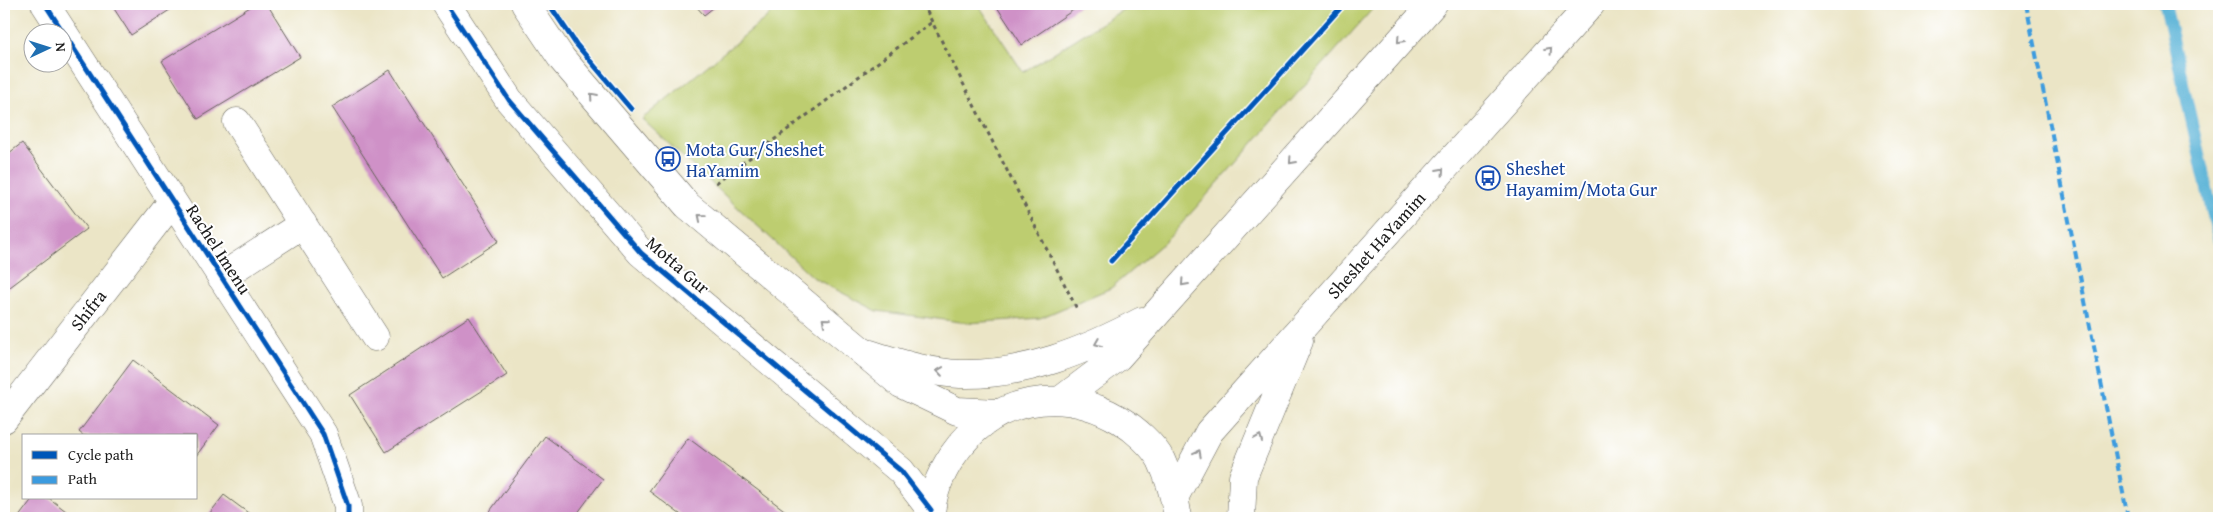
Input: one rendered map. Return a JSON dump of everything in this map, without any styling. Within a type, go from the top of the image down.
[{"type":"street","name":"Rachel Imenu","points":[[45,4],[323,434],[348,506],[348,518]]},
{"type":"street","name":"Motta Gur","points":[[446,4],[509,100],[641,252],[901,471],[931,514]]},
{"type":"street","points":[[525,4],[562,59],[687,205],[900,384],[957,411],[998,412]]},
{"type":"street","points":[[1061,400],[1118,357],[1433,4]]},
{"type":"street","name":"Sheshet HaYamim","points":[[1176,507],[1210,432],[1590,4]]},
{"type":"street","points":[[237,122],[375,337]]},
{"type":"street","name":"Shifra","points":[[4,419],[172,202]]},
{"type":"street","points":[[220,277],[303,224]]},
{"type":"street","points":[[863,352],[923,369],[960,374],[1000,371],[1050,360],[1095,345],[1157,313]]},
{"type":"street","points":[[1241,518],[1243,476],[1307,322]]},
{"type":"street","points":[[931,514],[942,471],[965,437],[998,412],[1028,402],[1061,400],[1100,408],[1134,428],[1160,458],[1176,507]]},
{"type":"path","points":[[923,4],[1095,345]]},
{"type":"path","points":[[687,205],[932,22]]},
{"type":"green space","points":[[783,4],[978,4],[1023,72],[1132,4],[1377,4],[1167,240],[1111,288],[1040,318],[968,323],[877,311],[814,278],[642,119]]},
{"type":"building","points":[[111,4],[179,4],[131,35]]},
{"type":"building","points":[[255,4],[267,4],[300,57],[198,119],[162,61]]},
{"type":"building","points":[[694,4],[718,4],[704,15]]},
{"type":"building","points":[[995,4],[1082,4],[1022,45]]},
{"type":"building","points":[[390,70],[499,241],[442,278],[332,107]]},
{"type":"building","points":[[22,143],[87,229],[6,290],[4,287],[4,157]]},
{"type":"building","points":[[469,317],[507,375],[386,452],[350,395]]},
{"type":"building","points":[[133,360],[219,425],[198,453],[198,434],[82,434],[79,432]]},
{"type":"building","points":[[545,436],[603,479],[574,518],[485,518]]},
{"type":"building","points":[[688,438],[795,518],[685,518],[649,491]]},
{"type":"building","points":[[224,495],[255,518],[206,518]]},
{"type":"building","points":[[32,500],[52,500],[75,518],[18,518]]},
{"type":"waterway","points":[[2165,4],[2219,242]]},
{"type":"marked path","points":[[2026,4],[2128,518]]},
{"type":"cycle path","points":[[45,4],[323,434],[348,506],[348,518]]},
{"type":"cycle path","points":[[446,4],[509,100],[641,253],[901,471],[931,510]]},
{"type":"cycle path","points":[[549,4],[576,44],[631,109]]},
{"type":"cycle path","points":[[1111,261],[1344,4]]},
{"type":"place","name":"Mota Gur/Sheshet HaYamim","points":[[668,159]]},
{"type":"place","name":"Sheshet Hayamim/Mota Gur","points":[[1488,178]]}]
